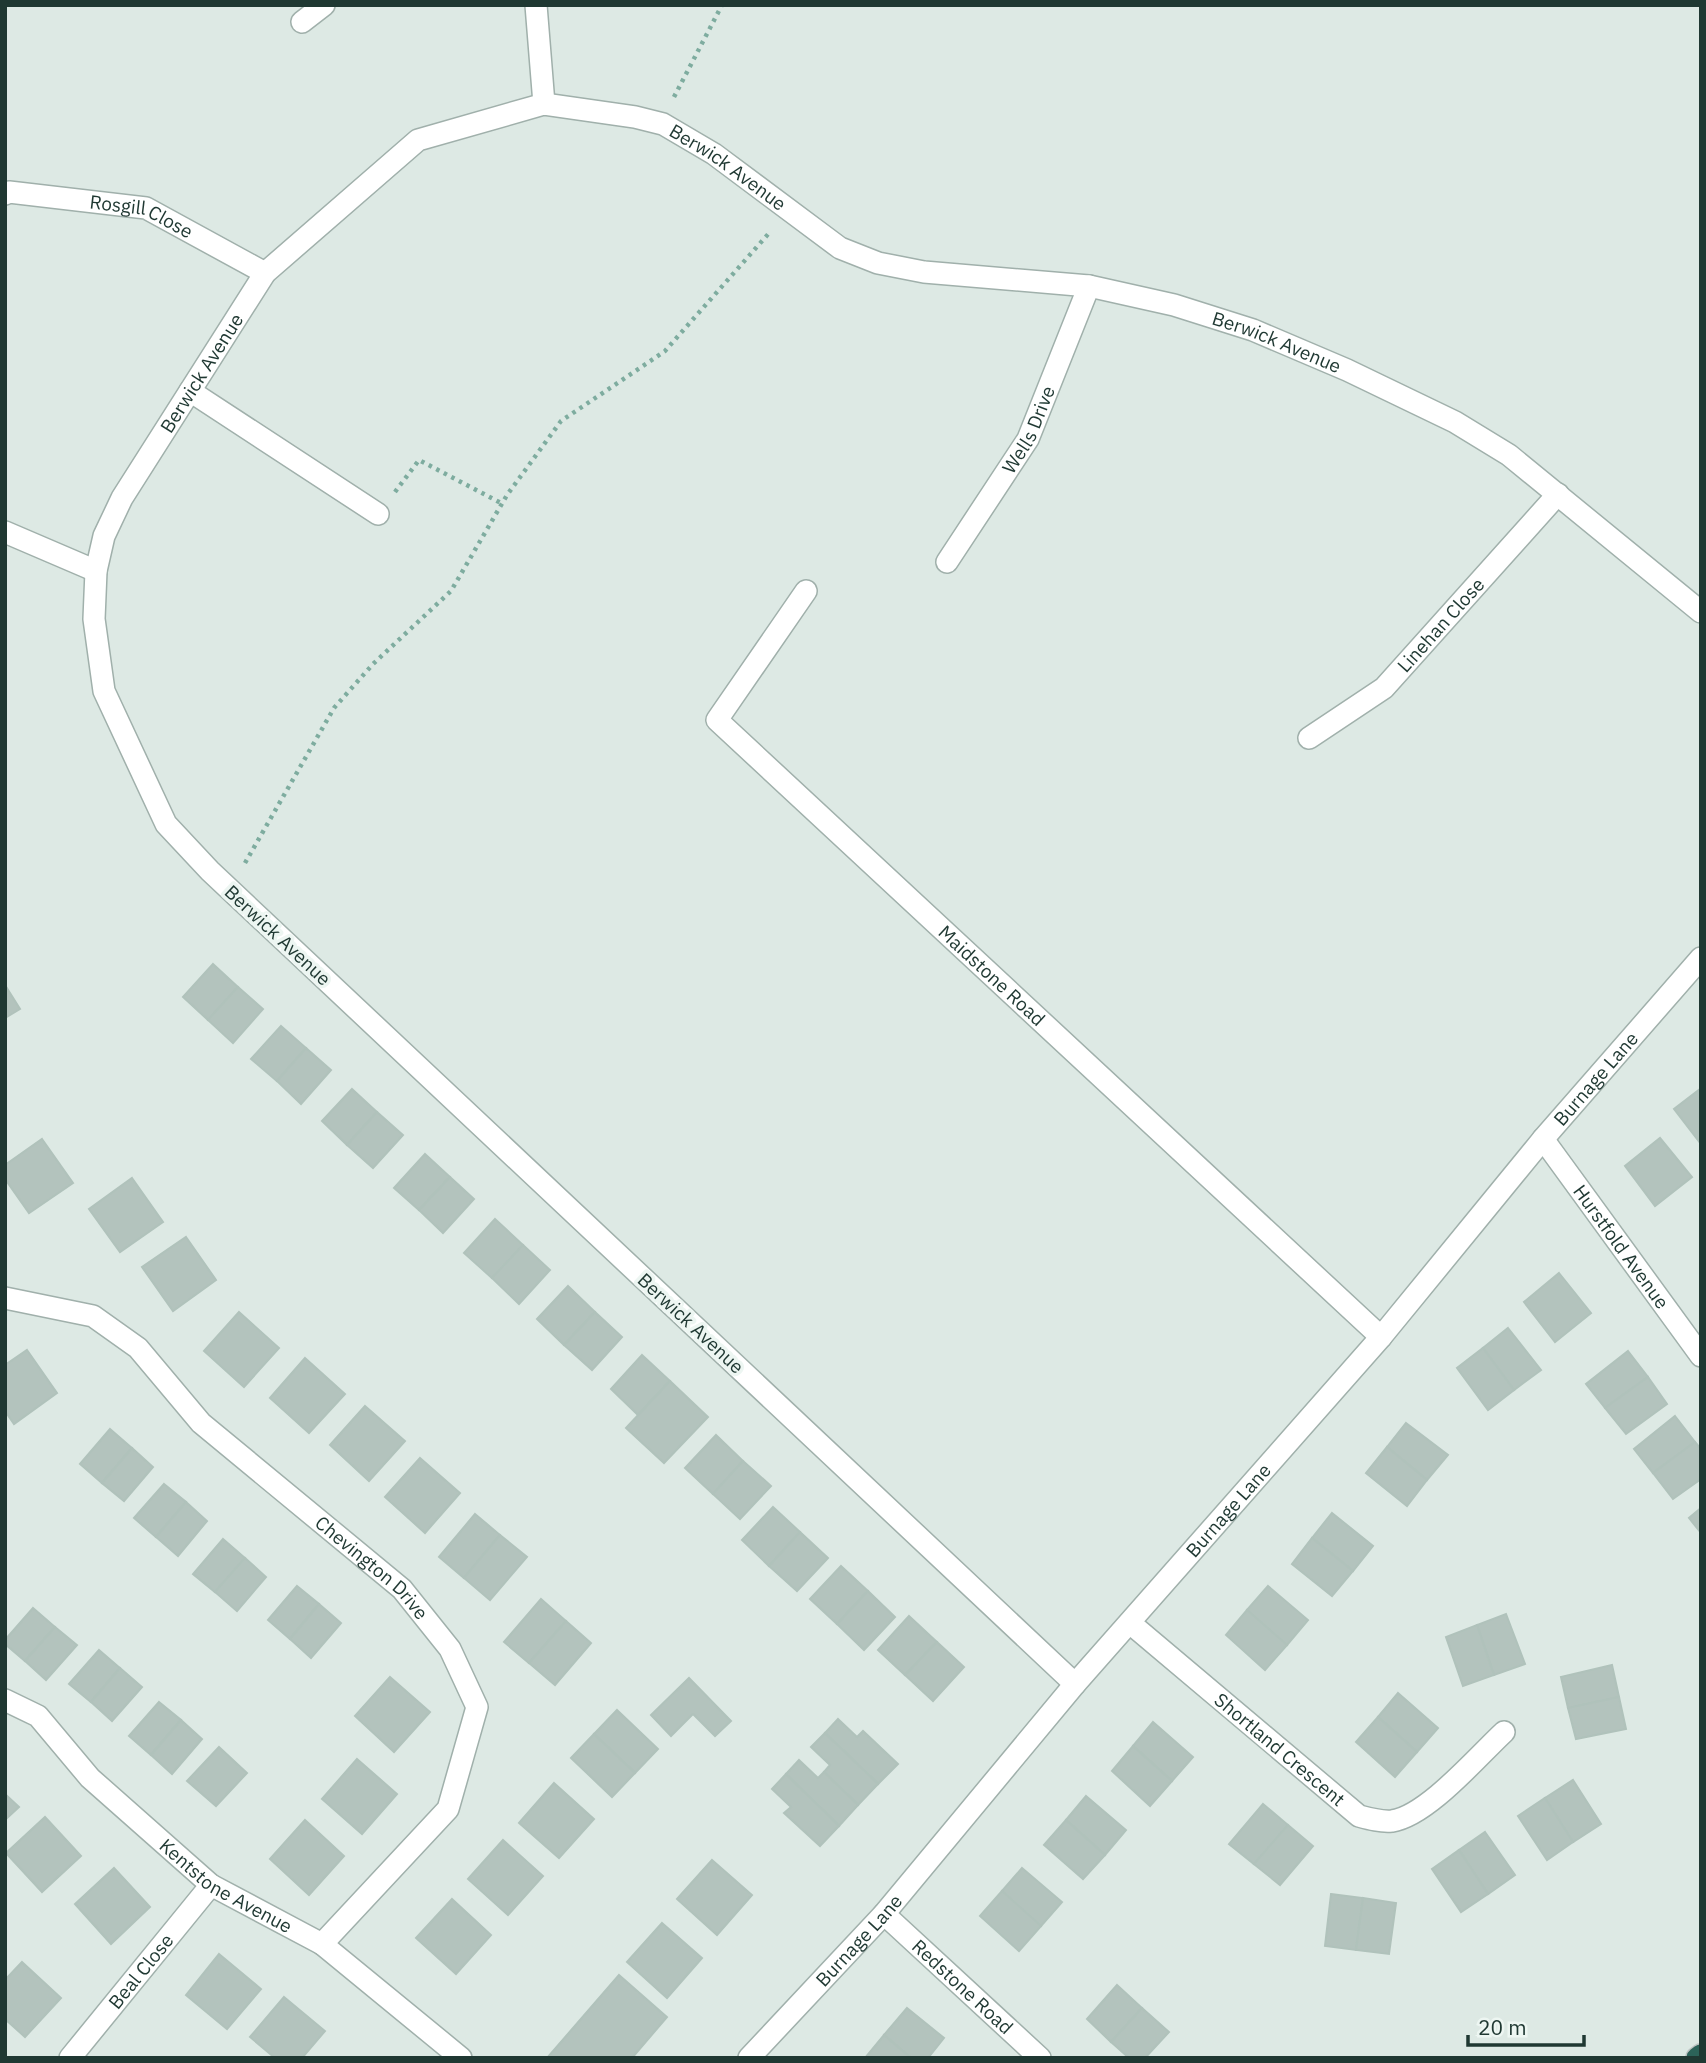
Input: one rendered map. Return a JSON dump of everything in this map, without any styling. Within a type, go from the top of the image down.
[{"type":"street","points":[[302,22],[324,5]]},
{"type":"street","points":[[536,5],[544,104]]},
{"type":"street","name":"Berwick Avenue","points":[[1075,1684],[230,890],[166,824],[104,691],[94,619],[96,571],[104,537],[122,498],[265,274],[418,140],[544,104],[635,117],[663,124],[714,154],[840,248],[878,263],[924,272],[1089,286],[1174,305],[1253,330],[1347,370],[1455,422],[1509,455],[1701,612]]},
{"type":"street","name":"Rosgill Close","points":[[5,194],[9,192],[146,208],[265,274]]},
{"type":"street","name":"Wells Drive","points":[[947,562],[1028,439],[1089,286]]},
{"type":"street","points":[[190,391],[378,514]]},
{"type":"street","name":"Linehan Close","points":[[1309,738],[1384,688],[1558,494]]},
{"type":"street","points":[[5,532],[96,571]]},
{"type":"street","name":"Maidstone Road","points":[[806,592],[717,720],[1381,1337]]},
{"type":"street","name":"Burnage Lane","points":[[749,2058],[884,1914],[1075,1684],[1381,1337],[1543,1139],[1701,958]]},
{"type":"street","name":"Hurstfold Avenue","points":[[1543,1139],[1701,1356]]},
{"type":"street","name":"Chevington Drive","points":[[5,1298],[93,1316],[138,1348],[201,1423],[402,1589],[450,1649],[477,1707],[448,1809],[322,1944]]},
{"type":"street","name":"Shortland Crescent","points":[[1130,1623],[1359,1816],[1393,1821],[1408,1815],[1440,1794],[1504,1732]]},
{"type":"street","name":"Kentstone Avenue","points":[[5,1700],[38,1716],[90,1778],[211,1885],[322,1944],[461,2058]]},
{"type":"street","name":"Beal Close","points":[[70,2058],[211,1885]]},
{"type":"street","name":"Redstone Road","points":[[884,1914],[1040,2058]]},
{"type":"path","points":[[663,124],[722,5]]},
{"type":"path","points":[[230,890],[334,708],[373,664],[451,591],[502,503],[561,421],[664,351],[789,210]]},
{"type":"path","points":[[378,514],[419,460],[502,503]]},
{"type":"building","points":[[213,964],[238,987],[208,1020],[183,997]]},
{"type":"building","points":[[5,985],[20,1009],[5,1018]]},
{"type":"building","points":[[238,987],[263,1009],[233,1043],[208,1020]]},
{"type":"building","points":[[281,1026],[306,1048],[277,1081],[251,1059]]},
{"type":"building","points":[[306,1048],[331,1070],[301,1104],[277,1081]]},
{"type":"building","points":[[352,1089],[377,1112],[347,1145],[322,1121]]},
{"type":"building","points":[[1701,1089],[1701,1144],[1674,1109]]},
{"type":"building","points":[[377,1112],[403,1135],[373,1168],[347,1145]]},
{"type":"building","points":[[1660,1138],[1692,1177],[1655,1206],[1625,1166]]},
{"type":"building","points":[[42,1139],[73,1183],[29,1213],[5,1179],[5,1165]]},
{"type":"building","points":[[425,1154],[450,1177],[419,1210],[394,1188]]},
{"type":"building","points":[[450,1177],[474,1199],[443,1233],[419,1210]]},
{"type":"building","points":[[132,1178],[163,1222],[120,1252],[89,1209]]},
{"type":"building","points":[[495,1219],[523,1245],[492,1278],[464,1253]]},
{"type":"building","points":[[186,1237],[216,1280],[173,1311],[142,1267]]},
{"type":"building","points":[[523,1245],[550,1270],[519,1304],[492,1278]]},
{"type":"building","points":[[1559,1273],[1591,1313],[1555,1342],[1524,1302]]},
{"type":"building","points":[[568,1286],[595,1312],[564,1345],[537,1319]]},
{"type":"building","points":[[239,1312],[279,1348],[244,1387],[204,1351]]},
{"type":"building","points":[[595,1312],[622,1337],[592,1370],[564,1345]]},
{"type":"building","points":[[1508,1328],[1541,1370],[1514,1390],[1483,1348]]},
{"type":"building","points":[[1483,1348],[1514,1390],[1488,1410],[1457,1368]]},
{"type":"building","points":[[27,1350],[57,1393],[14,1424],[5,1411],[5,1365]]},
{"type":"building","points":[[1628,1351],[1648,1377],[1605,1408],[1586,1384]]},
{"type":"building","points":[[642,1355],[670,1381],[638,1415],[611,1389]]},
{"type":"building","points":[[305,1358],[345,1394],[309,1433],[270,1398]]},
{"type":"building","points":[[1648,1377],[1667,1404],[1626,1434],[1605,1408]]},
{"type":"building","points":[[670,1381],[708,1417],[664,1463],[626,1428]]},
{"type":"building","points":[[365,1406],[405,1441],[369,1481],[330,1445]]},
{"type":"building","points":[[1675,1416],[1695,1442],[1653,1473],[1634,1449]]},
{"type":"building","points":[[1406,1423],[1448,1455],[1427,1480],[1387,1447]]},
{"type":"building","points":[[110,1429],[132,1448],[102,1483],[80,1464]]},
{"type":"building","points":[[716,1435],[743,1461],[713,1494],[685,1468]]},
{"type":"building","points":[[1695,1442],[1701,1449],[1701,1479],[1673,1499],[1653,1473]]},
{"type":"building","points":[[1387,1447],[1427,1480],[1407,1506],[1366,1473]]},
{"type":"building","points":[[132,1448],[153,1467],[124,1501],[102,1483]]},
{"type":"building","points":[[420,1458],[460,1493],[425,1533],[385,1497]]},
{"type":"building","points":[[743,1461],[771,1486],[740,1519],[713,1494]]},
{"type":"building","points":[[164,1484],[186,1502],[156,1537],[134,1518]]},
{"type":"building","points":[[186,1502],[207,1521],[178,1556],[156,1537]]},
{"type":"building","points":[[773,1507],[800,1532],[769,1566],[742,1540]]},
{"type":"building","points":[[1701,1508],[1701,1533],[1689,1518]]},
{"type":"building","points":[[1332,1513],[1373,1546],[1353,1571],[1312,1538]]},
{"type":"building","points":[[475,1514],[500,1535],[464,1578],[439,1557]]},
{"type":"building","points":[[800,1532],[828,1558],[797,1591],[769,1566]]},
{"type":"building","points":[[500,1535],[527,1557],[490,1600],[464,1578]]},
{"type":"building","points":[[1312,1538],[1353,1571],[1332,1596],[1292,1564]]},
{"type":"building","points":[[223,1539],[245,1558],[215,1592],[193,1574]]},
{"type":"building","points":[[245,1558],[266,1577],[237,1611],[215,1592]]},
{"type":"building","points":[[841,1566],[868,1591],[837,1624],[810,1599]]},
{"type":"building","points":[[297,1586],[319,1604],[290,1639],[268,1620]]},
{"type":"building","points":[[1268,1586],[1308,1620],[1287,1645],[1247,1610]]},
{"type":"building","points":[[868,1591],[895,1617],[864,1650],[837,1624]]},
{"type":"building","points":[[541,1599],[566,1621],[529,1663],[504,1642]]},
{"type":"building","points":[[319,1604],[341,1623],[311,1658],[290,1639]]},
{"type":"building","points":[[33,1608],[55,1627],[25,1661],[5,1644],[5,1640]]},
{"type":"building","points":[[1247,1610],[1287,1645],[1265,1670],[1226,1635]]},
{"type":"building","points":[[1506,1614],[1525,1664],[1494,1675],[1477,1625]]},
{"type":"building","points":[[909,1616],[937,1642],[905,1675],[878,1650]]},
{"type":"building","points":[[566,1621],[591,1643],[555,1685],[529,1663]]},
{"type":"building","points":[[1477,1625],[1494,1675],[1463,1686],[1446,1637]]},
{"type":"building","points":[[55,1627],[77,1645],[46,1680],[25,1661]]},
{"type":"building","points":[[937,1642],[964,1667],[933,1701],[905,1675]]},
{"type":"building","points":[[99,1650],[120,1668],[91,1702],[69,1684]]},
{"type":"building","points":[[1612,1665],[1619,1697],[1568,1708],[1561,1677]]},
{"type":"building","points":[[120,1668],[142,1687],[112,1721],[91,1702]]},
{"type":"building","points":[[390,1677],[430,1712],[394,1752],[355,1716]]},
{"type":"building","points":[[689,1678],[731,1721],[715,1736],[693,1714],[671,1736],[651,1715]]},
{"type":"building","points":[[1398,1693],[1438,1728],[1417,1752],[1378,1717]]},
{"type":"building","points":[[1619,1697],[1626,1729],[1576,1739],[1568,1708]]},
{"type":"building","points":[[159,1702],[181,1720],[151,1755],[129,1736]]},
{"type":"building","points":[[617,1710],[658,1749],[635,1773],[594,1734]]},
{"type":"building","points":[[1378,1717],[1417,1752],[1395,1777],[1356,1742]]},
{"type":"building","points":[[838,1719],[857,1737],[863,1731],[898,1764],[878,1784],[825,1733]]},
{"type":"building","points":[[181,1720],[202,1739],[172,1774],[151,1755]]},
{"type":"building","points":[[1153,1722],[1193,1757],[1172,1781],[1133,1746]]},
{"type":"building","points":[[825,1733],[878,1784],[858,1805],[824,1772],[830,1765],[811,1747]]},
{"type":"building","points":[[594,1734],[635,1773],[612,1797],[571,1758]]},
{"type":"building","points":[[1133,1746],[1172,1781],[1150,1806],[1112,1771]]},
{"type":"building","points":[[219,1747],[247,1773],[216,1806],[187,1781]]},
{"type":"building","points":[[357,1759],[397,1794],[362,1834],[322,1799]]},
{"type":"building","points":[[799,1760],[818,1778],[824,1772],[858,1805],[839,1826],[786,1774]]},
{"type":"building","points":[[786,1774],[839,1826],[820,1846],[784,1813],[791,1807],[772,1789]]},
{"type":"building","points":[[1573,1780],[1601,1824],[1573,1842],[1545,1798]]},
{"type":"building","points":[[554,1783],[594,1819],[559,1858],[519,1823]]},
{"type":"building","points":[[5,1794],[19,1807],[5,1820]]},
{"type":"building","points":[[1086,1796],[1126,1830],[1105,1855],[1066,1820]]},
{"type":"building","points":[[1545,1798],[1573,1842],[1547,1860],[1518,1816]]},
{"type":"building","points":[[1263,1804],[1288,1825],[1254,1864],[1229,1844]]},
{"type":"building","points":[[45,1817],[81,1856],[42,1892],[6,1853]]},
{"type":"building","points":[[305,1820],[344,1856],[309,1895],[270,1859]]},
{"type":"building","points":[[1066,1820],[1105,1855],[1083,1879],[1044,1845]]},
{"type":"building","points":[[1288,1825],[1313,1846],[1280,1885],[1254,1864]]},
{"type":"building","points":[[1485,1832],[1515,1875],[1488,1894],[1459,1850]]},
{"type":"building","points":[[503,1840],[543,1876],[508,1915],[468,1879]]},
{"type":"building","points":[[1459,1850],[1488,1894],[1461,1912],[1432,1869]]},
{"type":"building","points":[[712,1860],[752,1895],[717,1935],[677,1899]]},
{"type":"building","points":[[114,1868],[150,1907],[111,1944],[75,1904]]},
{"type":"building","points":[[1022,1868],[1062,1902],[1041,1926],[1002,1891]]},
{"type":"building","points":[[1002,1891],[1041,1926],[1019,1951],[980,1916]]},
{"type":"building","points":[[1331,1894],[1363,1898],[1356,1950],[1325,1946]]},
{"type":"building","points":[[1363,1898],[1396,1903],[1389,1954],[1356,1950]]},
{"type":"building","points":[[452,1899],[491,1935],[456,1974],[416,1938]]},
{"type":"building","points":[[662,1923],[702,1958],[667,1998],[627,1962]]},
{"type":"building","points":[[219,1954],[261,1989],[227,2029],[186,1995]]},
{"type":"building","points":[[22,1962],[61,1998],[25,2037],[5,2019],[5,1980]]},
{"type":"building","points":[[619,1975],[667,2017],[632,2058],[547,2058]]},
{"type":"building","points":[[1117,1985],[1142,2008],[1111,2042],[1087,2019]]},
{"type":"building","points":[[284,1997],[325,2031],[302,2058],[275,2058],[250,2037]]},
{"type":"building","points":[[907,2008],[944,2038],[928,2058],[911,2058],[884,2035]]},
{"type":"building","points":[[1142,2008],[1169,2032],[1145,2058],[1129,2058],[1111,2042]]},
{"type":"building","points":[[884,2035],[911,2058],[865,2058]]}]
